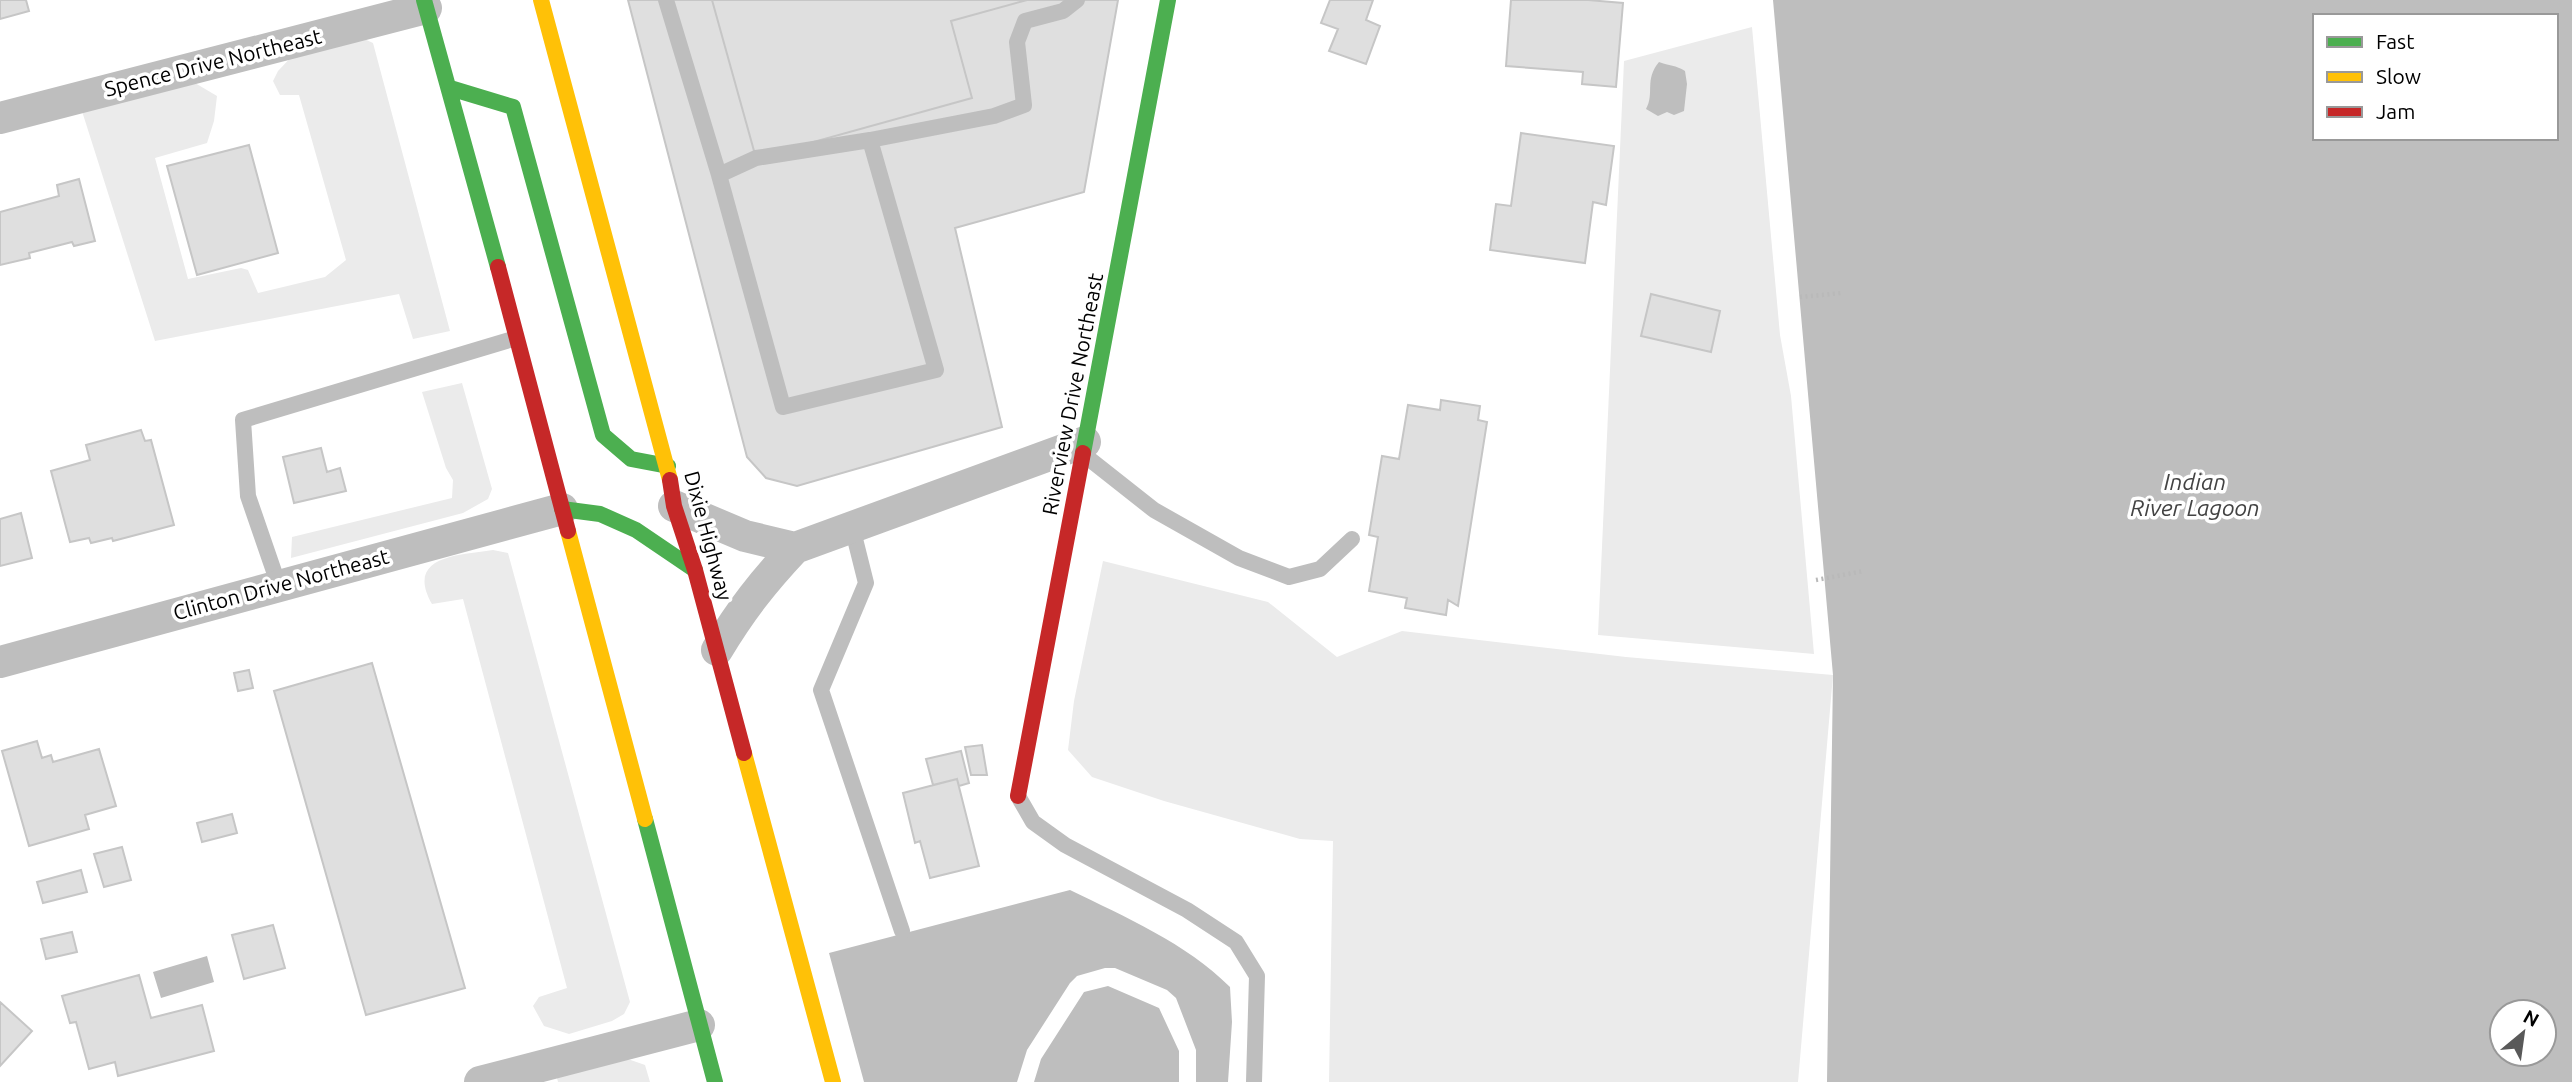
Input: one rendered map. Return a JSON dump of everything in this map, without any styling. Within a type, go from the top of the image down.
[{"type":"main road","name":"Dixie Highway","points":[[541,0],[668,466],[674,506],[695,570],[833,1082]]},
{"type":"main road","name":"Riverview Drive Northeast","points":[[1018,796],[1168,0]]},
{"type":"main road","points":[[425,4],[450,88],[715,1082]]},
{"type":"main road","points":[[450,88],[513,107],[603,435],[631,459],[668,466]]},
{"type":"main road","points":[[562,509],[600,514],[636,530],[695,570]]},
{"type":"street","name":"Spence Drive Northeast","points":[[0,118],[425,4]]},
{"type":"street","points":[[716,650],[761,584],[795,548],[1084,448]]},
{"type":"street","points":[[674,506],[746,536],[795,548]]},
{"type":"street","name":"Clinton Drive Northeast","points":[[0,662],[562,509]]},
{"type":"street","points":[[480,1082],[699,1025]]},
{"type":"lane","points":[[666,0],[719,175],[783,407],[936,370],[870,140]]},
{"type":"lane","points":[[719,175],[756,158],[994,116],[1024,105],[1017,42],[1025,21],[1063,11],[1077,0]]},
{"type":"lane","points":[[279,586],[248,496],[243,420],[516,338]]},
{"type":"lane","points":[[1084,448],[1154,510],[1239,558],[1289,577],[1320,569],[1352,539]]},
{"type":"lane","points":[[852,527],[866,583],[821,690],[902,931]]},
{"type":"lane","points":[[1018,796],[1033,822],[1065,845],[1187,910],[1236,942],[1257,976],[1254,1082]]},
{"type":"path","points":[[1800,297],[1842,293]]},
{"type":"path","points":[[1816,580],[1864,571]]},
{"type":"shaded area","points":[[1752,27],[1780,335],[1791,396],[1814,654],[1598,635],[1624,61]]},
{"type":"shaded area","points":[[360,37],[373,43],[450,331],[413,339],[399,294],[155,341],[81,108],[195,83],[217,96],[214,121],[207,143],[155,158],[188,279],[241,268],[248,270],[258,293],[325,277],[346,260],[299,95],[280,95],[273,81],[278,71],[298,50]]},
{"type":"shaded area","points":[[462,383],[492,489],[488,499],[463,513],[291,558],[292,537],[452,498],[453,480],[446,468],[422,392]]},
{"type":"shaded area","points":[[493,550],[508,553],[630,1002],[624,1014],[612,1021],[569,1034],[544,1026],[533,1006],[539,997],[567,988],[463,599],[432,604],[425,588],[425,576],[440,560]]},
{"type":"shaded area","points":[[1103,561],[1268,602],[1337,657],[1402,631],[1626,657],[1833,675],[1798,1082],[1329,1082],[1333,841],[1300,839],[1164,801],[1092,777],[1068,750],[1074,701]]},
{"type":"shaded area","points":[[625,1058],[645,1065],[650,1082],[558,1082],[556,1074]]},
{"type":"water","name":"Indian River Lagoon","points":[[1773,0],[2572,0],[2572,1082],[1827,1082],[1833,675]]},
{"type":"water","points":[[1659,62],[1685,71],[1687,84],[1684,111],[1674,115],[1667,112],[1658,116],[1646,109],[1652,75]]},
{"type":"water","points":[[1070,890],[1175,944],[1213,971],[1230,987],[1232,1022],[1228,1082],[1196,1082],[1196,1050],[1176,998],[1167,990],[1115,968],[1105,968],[1077,976],[1070,983],[1027,1050],[1017,1082],[864,1082],[829,953]]},
{"type":"water","points":[[207,956],[214,982],[161,998],[153,972]]},
{"type":"water","points":[[1108,986],[1159,1008],[1179,1051],[1179,1082],[1034,1082],[1041,1059],[1084,992]]},
{"type":"building","points":[[0,0],[26,0],[29,11],[0,19]]},
{"type":"building","points":[[628,0],[1118,0],[1084,192],[955,228],[1002,427],[797,486],[766,478],[747,457]]},
{"type":"building","points":[[712,0],[1027,0],[951,21],[972,98],[756,158]]},
{"type":"building","points":[[1330,0],[1373,0],[1366,20],[1380,26],[1366,64],[1329,51],[1338,29],[1321,23]]},
{"type":"building","points":[[1511,0],[1623,3],[1616,87],[1582,84],[1583,72],[1506,66]]},
{"type":"building","points":[[1521,133],[1614,146],[1606,205],[1593,202],[1585,263],[1490,250],[1496,204],[1511,206]]},
{"type":"building","points":[[249,145],[278,253],[197,275],[167,166]]},
{"type":"building","points":[[79,179],[95,241],[74,246],[72,242],[29,253],[30,258],[0,265],[0,212],[59,196],[57,185]]},
{"type":"building","points":[[1651,294],[1720,311],[1711,352],[1641,336]]},
{"type":"building","points":[[1441,400],[1480,406],[1478,420],[1487,422],[1458,606],[1448,600],[1446,615],[1405,608],[1407,598],[1369,591],[1378,537],[1369,535],[1382,456],[1399,459],[1408,405],[1440,410]]},
{"type":"building","points":[[141,430],[145,441],[151,440],[174,525],[113,541],[112,538],[91,543],[89,538],[70,542],[51,471],[90,460],[86,445]]},
{"type":"building","points":[[321,448],[327,472],[340,468],[346,491],[294,503],[283,457]]},
{"type":"building","points":[[21,513],[32,558],[0,566],[0,519]]},
{"type":"building","points":[[372,663],[465,988],[366,1015],[274,691]]},
{"type":"building","points":[[249,670],[253,688],[238,691],[234,673]]},
{"type":"building","points":[[37,741],[42,758],[51,755],[53,762],[99,749],[116,806],[85,815],[89,829],[29,846],[2,751]]},
{"type":"building","points":[[982,745],[987,775],[971,775],[965,747]]},
{"type":"building","points":[[961,751],[969,783],[959,786],[957,779],[933,785],[926,759]]},
{"type":"building","points":[[957,779],[979,866],[930,878],[920,841],[915,843],[903,793]]},
{"type":"building","points":[[232,814],[237,833],[202,842],[197,823]]},
{"type":"building","points":[[122,847],[131,880],[104,887],[94,854]]},
{"type":"building","points":[[81,870],[87,892],[43,903],[37,882]]},
{"type":"building","points":[[273,925],[285,968],[244,979],[232,935]]},
{"type":"building","points":[[72,932],[77,952],[46,959],[41,939]]},
{"type":"building","points":[[139,975],[151,1018],[202,1005],[214,1051],[118,1076],[115,1062],[89,1069],[76,1022],[70,1023],[62,996]]},
{"type":"building","points":[[0,1002],[32,1031],[0,1066]]},
{"type":"traffic: fast","points":[[424,0],[498,267]]},
{"type":"traffic: fast","points":[[1083,453],[1168,0]]},
{"type":"traffic: fast","points":[[450,88],[513,107],[603,435],[631,459],[668,466]]},
{"type":"traffic: fast","points":[[562,509],[600,514],[636,530],[695,570]]},
{"type":"traffic: fast","points":[[645,819],[715,1082]]},
{"type":"traffic: slow","points":[[541,0],[670,480]]},
{"type":"traffic: slow","points":[[568,531],[645,819]]},
{"type":"traffic: slow","points":[[744,753],[833,1082]]},
{"type":"traffic: jam","points":[[498,267],[568,531]]},
{"type":"traffic: jam","points":[[1018,796],[1083,453]]},
{"type":"traffic: jam","points":[[670,480],[674,506],[695,570],[744,753]]}]
